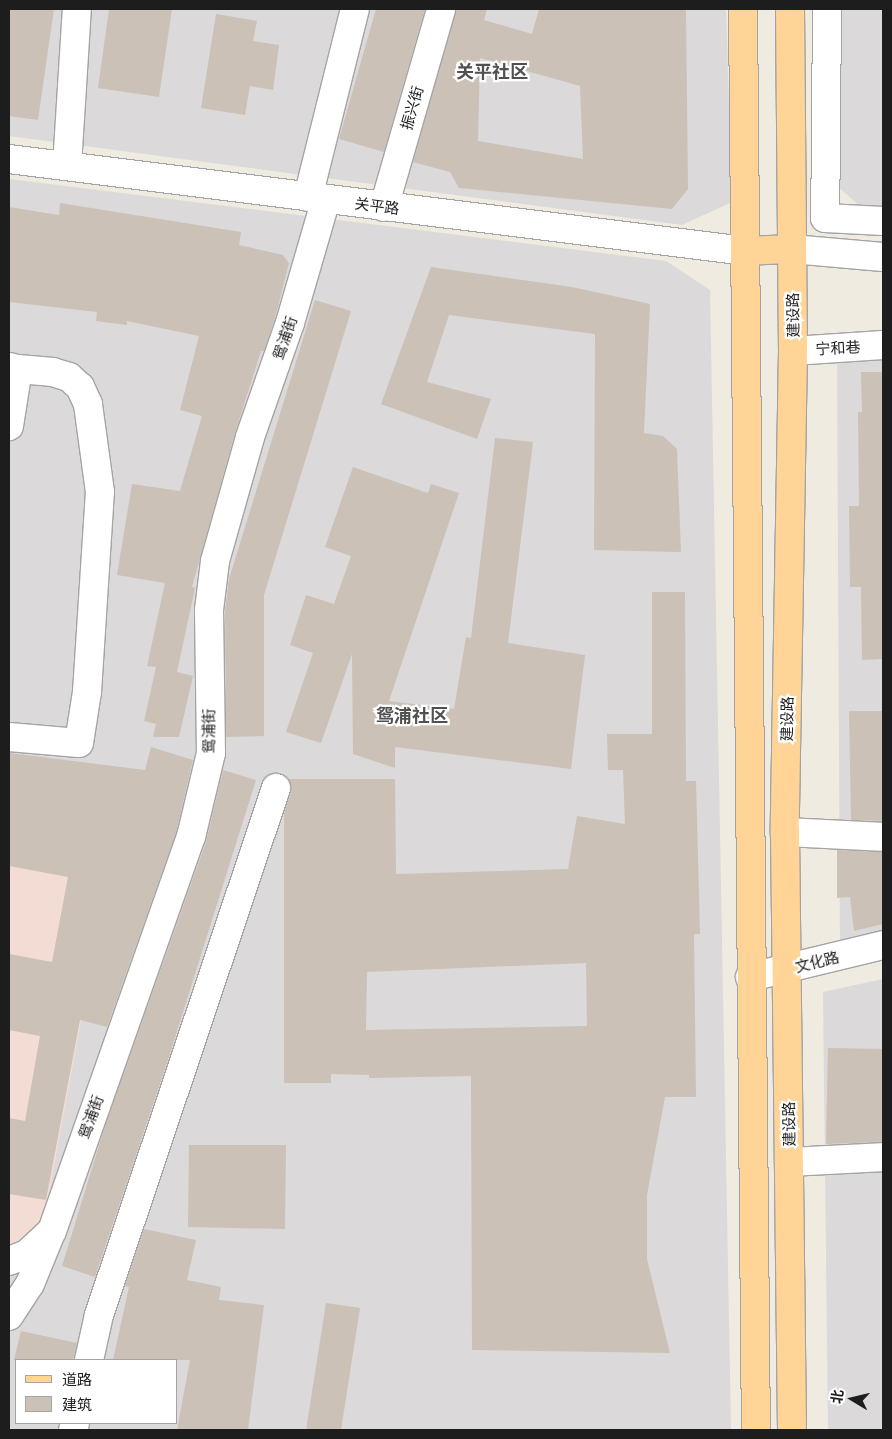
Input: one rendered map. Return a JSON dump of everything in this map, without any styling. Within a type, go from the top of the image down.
[{"type":"main road","points":[[743,9],[750,977],[756,1430]]},
{"type":"main road","name":"建设路","points":[[790,9],[794,351],[785,832],[792,1430]]},
{"type":"main road","points":[[746,251],[792,248]]},
{"type":"street","points":[[67,166],[77,9]]},
{"type":"street","name":"鸳浦街","points":[[9,1261],[27,1254],[52,1231],[191,838],[211,754],[208,610],[215,561],[250,437],[290,323],[355,9]]},
{"type":"street","name":"振兴街","points":[[384,207],[441,9]]},
{"type":"street","points":[[826,9],[825,218],[883,220]]},
{"type":"street","name":"关平路","points":[[9,159],[746,251]]},
{"type":"street","points":[[792,248],[883,257]]},
{"type":"street","name":"宁和巷","points":[[794,351],[883,344]]},
{"type":"street","points":[[9,426],[14,368],[53,372],[68,377],[80,387],[88,404],[100,492],[87,692],[79,743],[9,737]]},
{"type":"street","points":[[89,1359],[99,1315],[276,788]]},
{"type":"street","points":[[785,832],[883,837]]},
{"type":"street","name":"文化路","points":[[750,977],[787,970],[883,945]]},
{"type":"street","points":[[789,1162],[883,1157]]},
{"type":"street","points":[[9,1316],[30,1284],[52,1231]]},
{"type":"shaded area","points":[[9,9],[726,9],[732,202],[682,225],[9,136]]},
{"type":"shaded area","points":[[823,9],[883,9],[883,215],[869,214],[821,172]]},
{"type":"shaded area","points":[[9,179],[666,261],[710,290],[731,1430],[9,1430],[9,1248],[43,1224],[115,835],[9,816]]},
{"type":"shaded area","points":[[883,347],[883,937],[840,947],[837,353]]},
{"type":"shaded area","points":[[9,816],[116,835],[43,1225],[9,1248]]},
{"type":"shaded area","points":[[883,979],[883,1430],[828,1430],[823,992]]},
{"type":"building","points":[[9,9],[54,9],[38,120],[9,116]]},
{"type":"building","points":[[109,9],[172,9],[159,97],[98,88]]},
{"type":"building","points":[[376,9],[425,9],[384,152],[339,139]]},
{"type":"building","points":[[456,9],[487,9],[484,20],[532,34],[539,9],[686,9],[688,189],[672,209],[459,188],[450,172],[413,162]],"holes":[[[480,58],[580,86],[583,159],[478,141]]]},
{"type":"building","points":[[216,14],[257,21],[253,41],[279,45],[273,90],[250,86],[245,115],[201,108]]},
{"type":"building","points":[[60,203],[241,232],[239,245],[283,255],[289,263],[275,318],[264,351],[261,351],[235,433],[192,587],[195,588],[177,672],[193,676],[179,737],[153,737],[156,724],[144,721],[156,667],[147,666],[165,583],[117,575],[132,484],[180,491],[202,416],[180,410],[199,336],[127,321],[127,325],[96,321],[97,312],[9,302],[9,207],[59,215]]},
{"type":"building","points":[[431,267],[572,287],[650,304],[644,433],[663,436],[677,449],[681,552],[594,550],[595,334],[449,315],[427,382],[491,399],[477,439],[381,404]]},
{"type":"building","points":[[315,300],[351,311],[264,595],[264,736],[226,737],[225,611],[229,579]]},
{"type":"building","points":[[861,372],[883,372],[883,659],[862,660],[861,587],[850,587],[849,506],[859,506],[858,412],[862,412]]},
{"type":"building","points":[[495,438],[533,442],[508,643],[585,655],[571,769],[395,747],[395,768],[353,754],[352,654],[321,743],[286,732],[313,653],[290,645],[306,595],[334,604],[351,556],[325,547],[353,467],[428,493],[431,484],[459,493],[389,701],[454,709],[466,637],[471,638]]},
{"type":"building","points":[[652,592],[685,592],[686,781],[696,781],[700,934],[694,934],[696,1097],[665,1097],[647,1195],[647,1259],[670,1353],[472,1350],[471,1076],[369,1078],[369,1075],[331,1074],[331,1083],[284,1083],[284,813],[291,792],[288,779],[395,779],[396,874],[568,869],[577,816],[625,824],[623,770],[608,770],[607,734],[652,734]],"holes":[[[586,963],[587,1026],[366,1030],[367,972]]]},
{"type":"building","points":[[849,711],[883,711],[883,821],[851,820]]},
{"type":"building","points":[[151,747],[193,760],[176,833],[107,1027],[80,1020],[46,1200],[9,1194],[9,1118],[25,1121],[40,1036],[9,1030],[9,954],[52,962],[68,877],[9,866],[9,753],[145,770]]},
{"type":"building","points":[[223,770],[256,780],[168,1060],[95,1277],[62,1266],[105,1126],[206,842]]},
{"type":"building","points":[[837,850],[883,852],[883,924],[854,931],[850,897],[837,898]]},
{"type":"building","points":[[828,1048],[883,1049],[883,1142],[826,1144]]},
{"type":"building","points":[[189,1145],[286,1145],[285,1229],[188,1227]]},
{"type":"building","points":[[144,1229],[196,1240],[187,1280],[221,1287],[219,1300],[264,1305],[248,1430],[177,1430],[190,1360],[113,1359],[129,1287],[125,1286]]},
{"type":"building","points":[[326,1303],[360,1308],[341,1430],[306,1430]]},
{"type":"building","points":[[21,1331],[77,1343],[73,1359],[14,1360]]},
{"type":"district","name":"关平社区","points":[[492,72]]},
{"type":"district","name":"鸳浦社区","points":[[412,716]]}]
